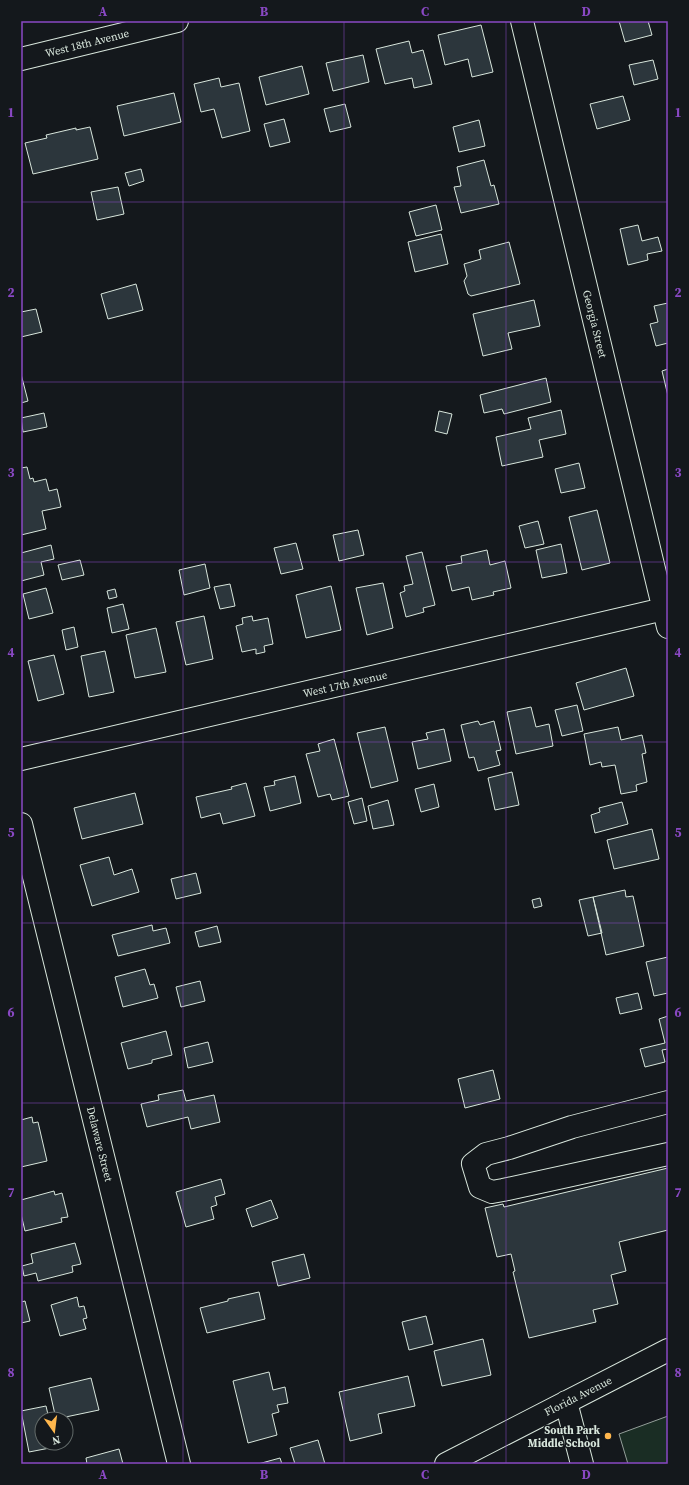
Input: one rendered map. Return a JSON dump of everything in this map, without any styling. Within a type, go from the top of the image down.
[{"type":"street","name":"West 18th Avenue","points":[[21,59],[176,21]]},
{"type":"street","name":"Georgia Street","points":[[522,21],[667,615]]},
{"type":"street","name":"West 17th Avenue","points":[[21,760],[667,615]]},
{"type":"street","name":"Delaware Street","points":[[21,824],[179,1464]]},
{"type":"street","points":[[668,1102],[572,1127],[486,1154],[472,1164],[480,1187],[492,1192],[668,1154]]},
{"type":"street","name":"Florida Avenue","points":[[446,1464],[668,1350]]},
{"type":"street","points":[[566,1402],[582,1464]]},
{"type":"green space","points":[[668,1416],[668,1464],[628,1464],[619,1434]]},
{"type":"building","points":[[619,21],[648,21],[652,35],[625,42]]},
{"type":"building","points":[[481,25],[493,72],[472,77],[468,59],[445,65],[438,35]]},
{"type":"building","points":[[409,41],[412,53],[423,50],[432,84],[414,88],[412,78],[385,84],[376,49]]},
{"type":"building","points":[[363,55],[369,82],[333,91],[326,63]]},
{"type":"building","points":[[653,60],[658,79],[634,85],[629,65]]},
{"type":"building","points":[[302,66],[309,94],[266,105],[259,77]]},
{"type":"building","points":[[219,78],[221,87],[239,83],[250,131],[222,138],[214,109],[201,112],[194,84]]},
{"type":"building","points":[[174,93],[181,122],[124,136],[117,106]]},
{"type":"building","points":[[623,96],[630,120],[597,129],[590,104]]},
{"type":"building","points":[[345,104],[351,127],[330,132],[324,109]]},
{"type":"building","points":[[284,119],[290,142],[270,147],[264,124]]},
{"type":"building","points":[[479,120],[485,146],[459,152],[453,127]]},
{"type":"building","points":[[90,127],[98,159],[33,174],[25,143],[47,138],[46,135],[76,128],[76,130]]},
{"type":"building","points":[[484,160],[491,186],[494,185],[499,204],[461,213],[454,187],[461,186],[457,167]]},
{"type":"building","points":[[141,169],[144,181],[129,186],[125,173]]},
{"type":"building","points":[[118,187],[124,214],[97,220],[91,192]]},
{"type":"building","points":[[436,205],[442,230],[416,236],[409,212]]},
{"type":"building","points":[[638,225],[642,241],[658,237],[662,251],[647,254],[648,260],[628,265],[620,229]]},
{"type":"building","points":[[441,234],[448,264],[415,272],[408,242]]},
{"type":"building","points":[[509,242],[520,284],[471,296],[468,294],[464,281],[467,276],[464,264],[481,259],[479,250]]},
{"type":"building","points":[[136,284],[143,310],[108,319],[101,294]]},
{"type":"building","points":[[534,300],[540,326],[508,333],[512,349],[483,356],[473,314]]},
{"type":"building","points":[[668,303],[668,343],[656,346],[650,324],[658,322],[654,306]]},
{"type":"building","points":[[36,309],[42,332],[21,337],[21,312]]},
{"type":"building","points":[[668,369],[668,396],[662,371]]},
{"type":"building","points":[[21,374],[28,401],[21,403]]},
{"type":"building","points":[[546,378],[551,402],[504,414],[502,409],[484,413],[480,395]]},
{"type":"building","points":[[561,410],[566,434],[539,440],[543,457],[502,466],[496,437],[531,429],[528,418]]},
{"type":"building","points":[[439,411],[452,414],[447,434],[435,431]]},
{"type":"building","points":[[44,413],[47,427],[23,432],[21,418]]},
{"type":"building","points":[[579,463],[585,488],[561,493],[555,469]]},
{"type":"building","points":[[27,467],[30,479],[33,478],[34,482],[46,479],[49,491],[57,489],[61,507],[42,511],[46,529],[21,535],[21,468]]},
{"type":"building","points":[[597,510],[610,563],[582,570],[569,517]]},
{"type":"building","points":[[538,521],[544,544],[525,548],[519,526]]},
{"type":"building","points":[[358,530],[364,555],[339,561],[333,535]]},
{"type":"building","points":[[296,543],[303,569],[281,574],[274,548]]},
{"type":"building","points":[[561,544],[567,573],[542,578],[536,550]]},
{"type":"building","points":[[51,545],[54,559],[41,562],[44,575],[21,581],[21,553]]},
{"type":"building","points":[[487,550],[490,565],[505,561],[511,588],[493,592],[494,595],[472,600],[469,587],[452,591],[446,566],[462,563],[461,556]]},
{"type":"building","points":[[422,552],[435,605],[423,608],[424,612],[406,617],[400,593],[405,591],[404,586],[413,584],[406,556]]},
{"type":"building","points":[[80,560],[84,575],[62,580],[58,565]]},
{"type":"building","points":[[205,564],[210,588],[184,595],[179,570]]},
{"type":"building","points":[[383,583],[393,628],[367,635],[356,588]]},
{"type":"building","points":[[230,584],[235,606],[220,609],[214,587]]},
{"type":"building","points":[[331,586],[341,630],[306,638],[296,595]]},
{"type":"building","points":[[46,588],[53,613],[29,619],[23,594]]},
{"type":"building","points":[[115,589],[117,597],[109,599],[107,591]]},
{"type":"building","points":[[123,604],[129,629],[112,633],[107,608]]},
{"type":"building","points":[[204,616],[213,659],[186,665],[176,622]]},
{"type":"building","points":[[252,616],[253,621],[268,618],[273,644],[264,646],[265,652],[256,654],[256,649],[242,652],[236,626],[243,624],[242,618]]},
{"type":"building","points":[[74,627],[78,647],[66,650],[62,630]]},
{"type":"building","points":[[156,628],[166,672],[135,678],[126,635]]},
{"type":"building","points":[[105,651],[114,692],[89,697],[81,656]]},
{"type":"building","points":[[54,655],[64,694],[38,701],[28,661]]},
{"type":"building","points":[[626,668],[634,696],[584,710],[576,683]]},
{"type":"building","points":[[577,705],[583,731],[562,736],[555,710]]},
{"type":"building","points":[[531,707],[536,727],[549,724],[553,746],[516,754],[507,712]]},
{"type":"building","points":[[478,721],[480,725],[494,721],[501,750],[496,751],[500,765],[478,771],[474,757],[469,758],[461,725]]},
{"type":"building","points":[[385,727],[398,781],[371,788],[357,733]]},
{"type":"building","points":[[618,727],[621,740],[642,735],[646,753],[642,754],[647,782],[636,785],[637,791],[621,794],[615,765],[602,767],[601,762],[590,765],[584,734]]},
{"type":"building","points":[[444,729],[451,761],[418,769],[412,742],[428,739],[426,733]]},
{"type":"building","points":[[334,739],[349,796],[332,800],[330,794],[318,797],[306,754],[320,751],[318,744]]},
{"type":"building","points":[[512,772],[519,805],[495,810],[488,778]]},
{"type":"building","points":[[295,776],[301,803],[270,811],[264,787],[275,785],[274,781]]},
{"type":"building","points":[[246,783],[255,816],[223,824],[220,813],[201,818],[196,797],[232,789],[231,787]]},
{"type":"building","points":[[434,784],[439,807],[421,812],[415,789]]},
{"type":"building","points":[[135,793],[143,824],[82,839],[74,808]]},
{"type":"building","points":[[362,798],[367,821],[354,824],[348,802]]},
{"type":"building","points":[[388,800],[394,825],[373,829],[368,806]]},
{"type":"building","points":[[622,802],[628,824],[595,833],[591,815],[600,812],[599,808]]},
{"type":"building","points":[[652,829],[659,859],[614,869],[607,840]]},
{"type":"building","points":[[109,857],[114,875],[132,869],[139,892],[92,906],[80,865]]},
{"type":"building","points":[[196,873],[201,893],[176,899],[171,879]]},
{"type":"building","points":[[625,890],[626,897],[633,896],[644,946],[606,955],[593,897]]},
{"type":"building","points":[[593,897],[602,933],[588,936],[579,900]]},
{"type":"building","points":[[540,898],[542,906],[534,908],[532,900]]},
{"type":"building","points":[[152,925],[153,931],[166,928],[170,943],[118,956],[112,935]]},
{"type":"building","points":[[217,926],[221,942],[199,947],[195,932]]},
{"type":"building","points":[[668,957],[668,993],[654,996],[646,962]]},
{"type":"building","points":[[145,969],[150,985],[154,984],[158,998],[123,1007],[115,977]]},
{"type":"building","points":[[200,981],[205,1001],[181,1007],[176,987]]},
{"type":"building","points":[[638,993],[642,1009],[620,1014],[616,998]]},
{"type":"building","points":[[668,1016],[668,1049],[662,1050],[665,1062],[645,1067],[640,1049],[665,1043],[659,1019]]},
{"type":"building","points":[[166,1031],[172,1055],[152,1060],[152,1063],[128,1069],[121,1043]]},
{"type":"building","points":[[208,1042],[213,1062],[188,1068],[184,1048]]},
{"type":"building","points":[[493,1070],[500,1099],[465,1108],[458,1079]]},
{"type":"building","points":[[183,1090],[186,1101],[214,1095],[220,1122],[191,1129],[188,1117],[147,1127],[141,1104],[159,1100],[158,1095]]},
{"type":"building","points":[[32,1117],[33,1123],[38,1122],[47,1161],[21,1167],[21,1120]]},
{"type":"building","points":[[668,1168],[668,1230],[619,1242],[626,1271],[611,1275],[618,1304],[593,1310],[596,1322],[529,1338],[513,1272],[515,1271],[511,1254],[497,1257],[485,1208],[503,1204],[504,1207]]},
{"type":"building","points":[[221,1179],[225,1194],[215,1197],[217,1205],[211,1207],[214,1219],[186,1227],[176,1192]]},
{"type":"building","points":[[54,1191],[55,1195],[62,1193],[68,1217],[61,1218],[62,1222],[25,1231],[21,1214],[21,1200]]},
{"type":"building","points":[[271,1200],[278,1218],[252,1227],[246,1209]]},
{"type":"building","points":[[75,1243],[81,1264],[72,1266],[73,1272],[38,1281],[36,1273],[24,1276],[22,1266],[33,1263],[31,1254]]},
{"type":"building","points":[[304,1254],[310,1278],[278,1286],[272,1262]]},
{"type":"building","points":[[259,1292],[265,1319],[207,1333],[200,1308],[228,1301],[228,1299]]},
{"type":"building","points":[[77,1297],[79,1307],[84,1306],[87,1318],[83,1319],[86,1329],[60,1336],[51,1305]]},
{"type":"building","points":[[25,1301],[30,1321],[21,1323],[21,1302]]},
{"type":"building","points":[[426,1316],[433,1344],[409,1350],[402,1322]]},
{"type":"building","points":[[483,1339],[491,1375],[442,1386],[434,1351]]},
{"type":"building","points":[[269,1372],[273,1390],[285,1387],[288,1403],[277,1405],[279,1412],[272,1414],[277,1435],[248,1443],[233,1381]]},
{"type":"building","points":[[408,1376],[415,1406],[378,1414],[382,1433],[350,1441],[339,1392]]},
{"type":"building","points":[[91,1378],[99,1410],[74,1415],[74,1411],[54,1411],[49,1388]]},
{"type":"building","points":[[46,1406],[47,1411],[34,1411],[34,1451],[29,1452],[21,1411]]},
{"type":"building","points":[[318,1440],[325,1464],[295,1464],[290,1448]]},
{"type":"building","points":[[119,1449],[123,1464],[87,1464],[86,1458]]},
{"type":"building","points":[[280,1458],[282,1464],[258,1464]]},
{"type":"place","name":"South Park Middle School","points":[[608,1436]]}]
